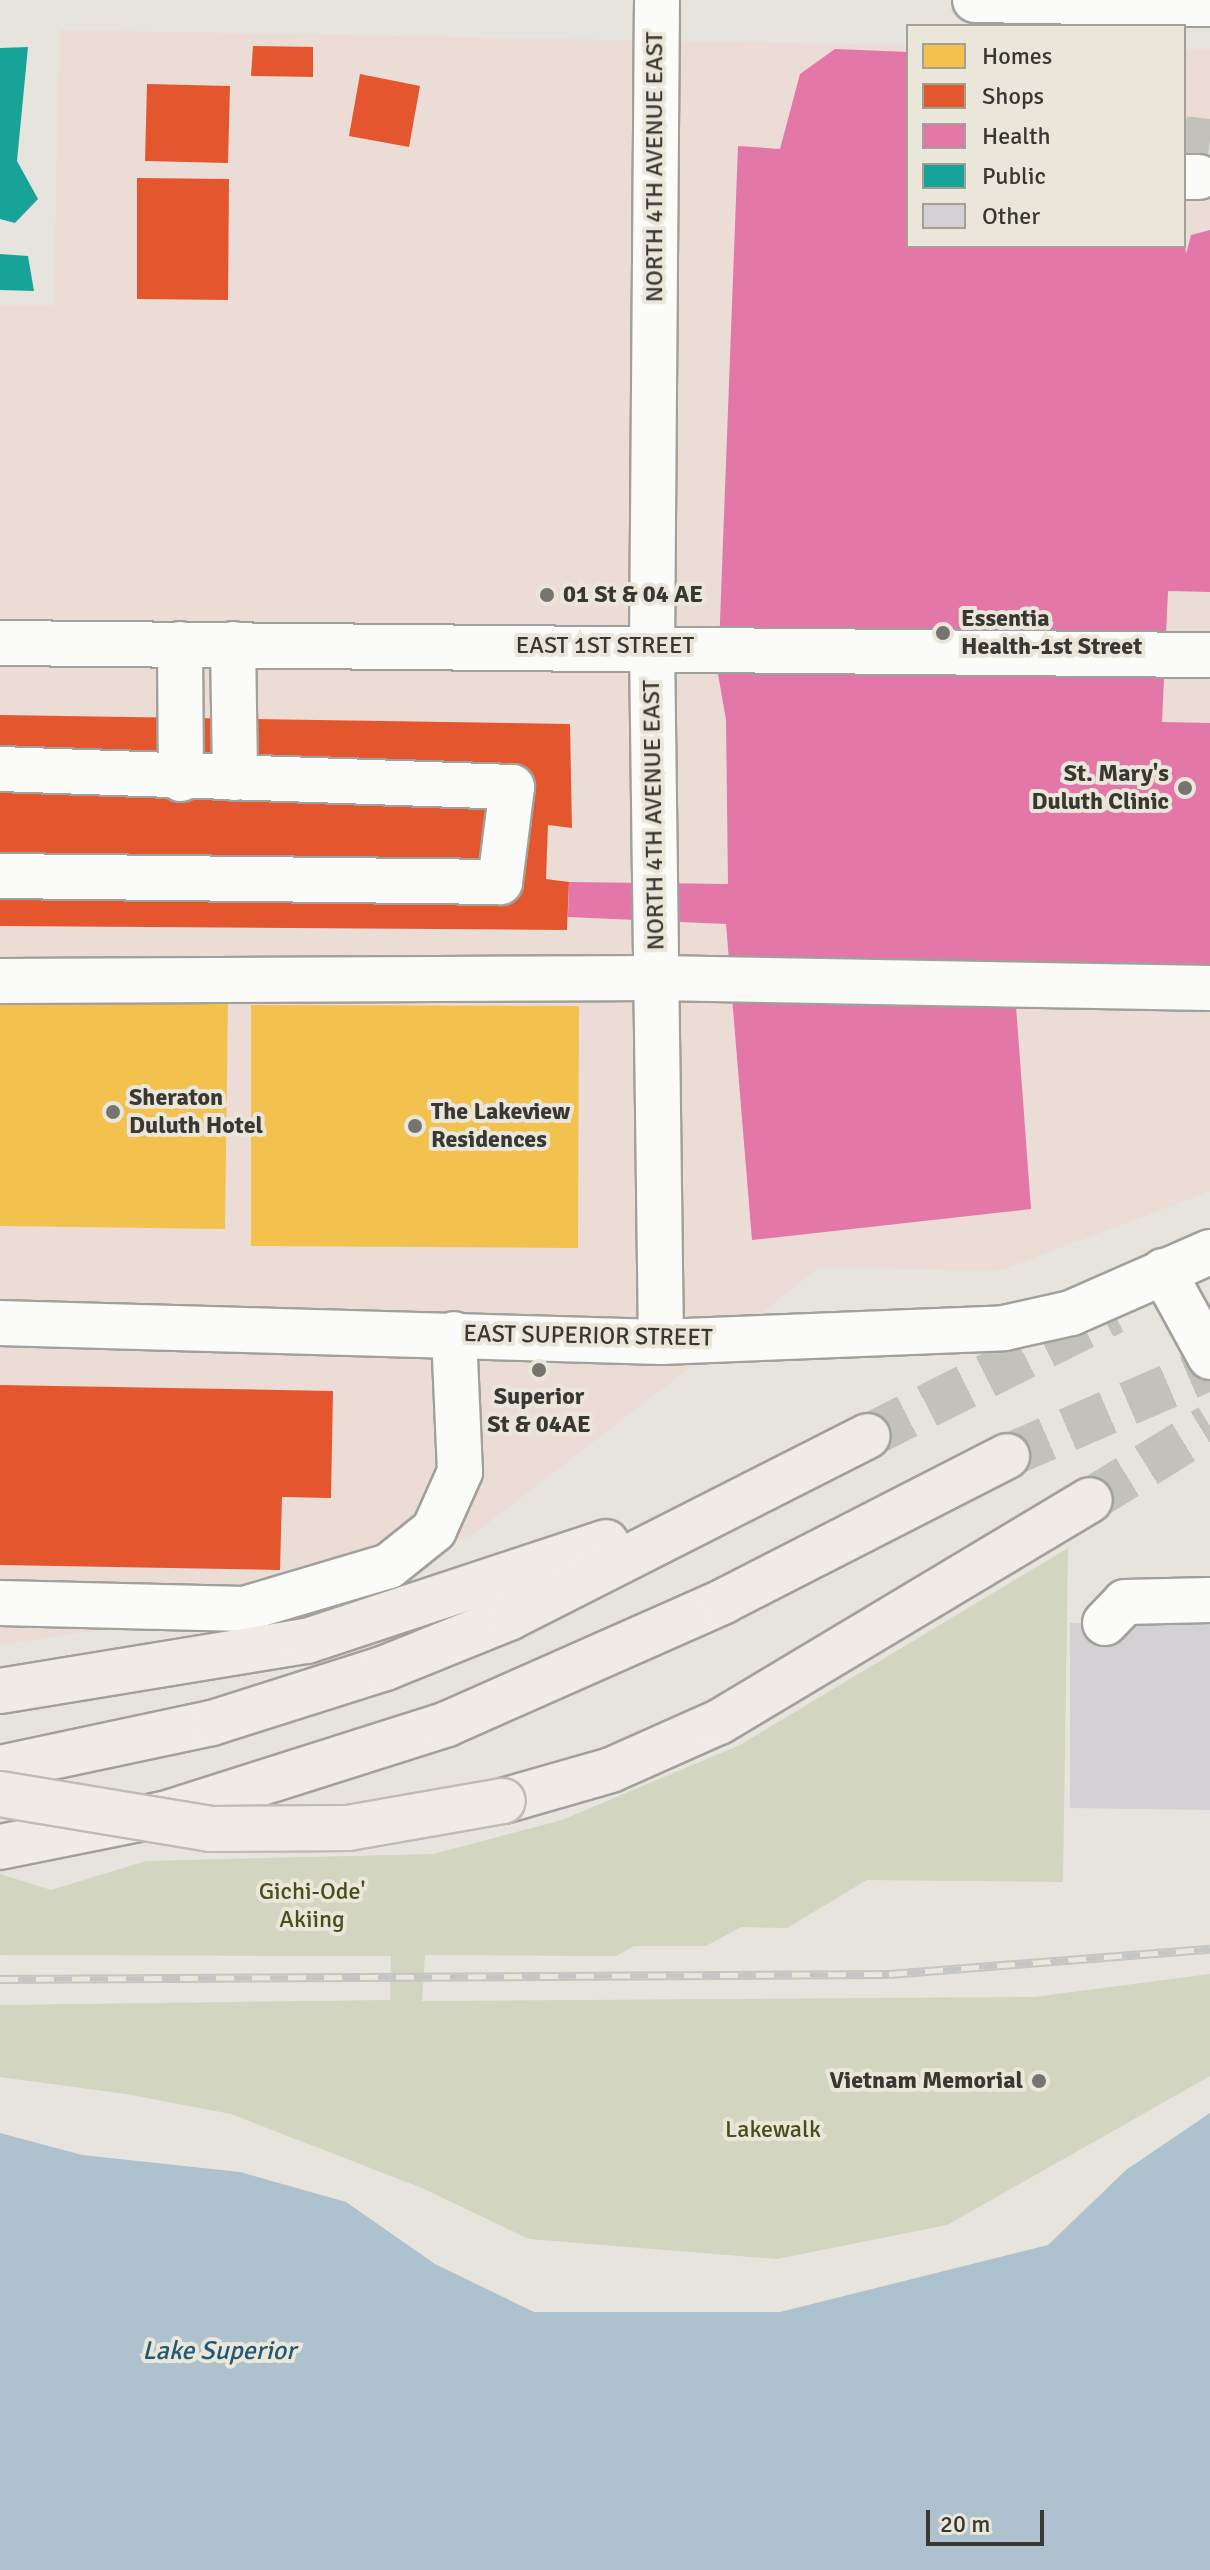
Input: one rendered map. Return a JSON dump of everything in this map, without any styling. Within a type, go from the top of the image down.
[{"type":"highway","points":[[0,1768],[212,1723],[385,1668],[509,1618],[762,1484],[868,1436]]},
{"type":"highway","points":[[0,1847],[164,1814],[447,1724],[724,1601],[1007,1456]]},
{"type":"highway","points":[[0,1691],[243,1655],[357,1628],[762,1484]]},
{"type":"highway","points":[[0,1794],[211,1829],[348,1828],[503,1801],[611,1770],[719,1722],[1090,1500]]},
{"type":"street","name":"NORTH 4TH AVENUE EAST","points":[[657,0],[652,646],[661,1342]]},
{"type":"street","points":[[975,0],[1210,4]]},
{"type":"street","name":"EAST 1ST STREET","points":[[0,643],[652,646],[1210,655]]},
{"type":"street","points":[[180,644],[181,779]]},
{"type":"street","points":[[233,644],[235,778]]},
{"type":"street","points":[[0,769],[181,779],[512,787],[500,882],[0,876]]},
{"type":"street","points":[[0,981],[657,978],[1210,988]]},
{"type":"street","name":"EAST SUPERIOR STREET","points":[[0,1323],[661,1342],[1004,1328],[1071,1313],[1210,1252]]},
{"type":"street","points":[[1163,1271],[1210,1357]]},
{"type":"street","points":[[0,1603],[244,1609],[389,1566],[434,1530],[460,1472],[454,1334]]},
{"type":"street","points":[[1105,1623],[1125,1602],[1210,1600]]},
{"type":"shaded area","points":[[59,30],[906,45],[906,248],[1186,248],[1186,49],[1210,49],[1210,1191],[1002,1270],[819,1268],[471,1536],[240,1609],[0,1645],[0,305],[54,305]]},
{"type":"green space","name":"Lakewalk","points":[[1068,1548],[1063,1882],[867,1880],[787,1928],[741,1927],[706,1946],[634,1946],[616,1956],[425,1955],[422,2001],[1034,1997],[1210,1974],[1210,2080],[948,2229],[777,2263],[528,2243],[0,2081],[0,2005],[390,2000],[391,1956],[0,1955],[0,1874],[51,1890],[146,1861],[433,1854],[562,1820],[740,1745]]},
{"type":"water","name":"Lake Superior","points":[[1210,2080],[1210,2570],[0,2570],[0,2081],[528,2243],[777,2263],[948,2229]]},
{"type":"pier","points":[[1210,2076],[1210,2113],[1126,2170],[1048,2245],[780,2312],[534,2312],[435,2264],[346,2202],[240,2172],[82,2155],[0,2133],[0,2077],[126,2094],[231,2114],[422,2188],[529,2239],[777,2259],[947,2225]]},
{"type":"building: Homes","name":"Sheraton Duluth Hotel","points":[[0,995],[228,998],[225,1229],[0,1226]]},
{"type":"building: Homes","name":"The Lakeview Residences","points":[[251,1005],[579,1006],[578,1248],[251,1246]]},
{"type":"building: Shops","points":[[253,46],[313,47],[313,77],[251,76]]},
{"type":"building: Shops","points":[[360,74],[420,86],[409,147],[349,136]]},
{"type":"building: Shops","points":[[147,84],[230,86],[228,163],[145,161]]},
{"type":"building: Shops","points":[[137,178],[229,179],[228,300],[137,299]]},
{"type":"building: Shops","points":[[0,715],[570,724],[572,828],[548,825],[546,879],[569,882],[567,930],[0,926]]},
{"type":"building: Shops","points":[[0,1385],[333,1391],[331,1498],[282,1497],[280,1570],[0,1565]]},
{"type":"building: Health","name":"Essentia Health-1st Street","points":[[835,49],[906,52],[906,248],[1185,248],[1186,254],[1191,235],[1210,230],[1210,592],[1168,591],[1162,722],[1210,723],[1210,967],[1013,965],[1031,1209],[752,1240],[726,924],[568,917],[569,882],[728,884],[726,720],[718,674],[738,146],[780,149],[800,74]]},
{"type":"building: Public","points":[[28,47],[17,161],[38,199],[15,223],[0,219],[0,48]]},
{"type":"building: Public","points":[[0,254],[28,256],[34,291],[0,290]]},
{"type":"building: Other","points":[[1070,1623],[1210,1624],[1210,1810],[1070,1808]]},
{"type":"tunnel","points":[[1186,138],[1210,141]]},
{"type":"tunnel","points":[[868,1436],[1114,1312]]},
{"type":"tunnel","points":[[1007,1456],[1210,1368]]},
{"type":"tunnel","points":[[1090,1500],[1210,1426]]},
{"type":"railway","points":[[0,1979],[889,1974],[1210,1949]]},
{"type":"place","name":"01 St & 04 AE","points":[[547,595]]},
{"type":"place","name":"Essentia Health-1st Street","points":[[943,633]]},
{"type":"place","name":"St. Mary's Duluth Clinic","points":[[1185,788]]},
{"type":"place","name":"Sheraton Duluth Hotel","points":[[113,1112]]},
{"type":"place","name":"The Lakeview Residences","points":[[415,1126]]},
{"type":"place","name":"Superior St & 04AE","points":[[539,1370]]},
{"type":"place","name":"Vietnam Memorial","points":[[1039,2081]]},
{"type":"park label","name":"Gichi-Ode' Akiing","points":[[312,1906]]}]
